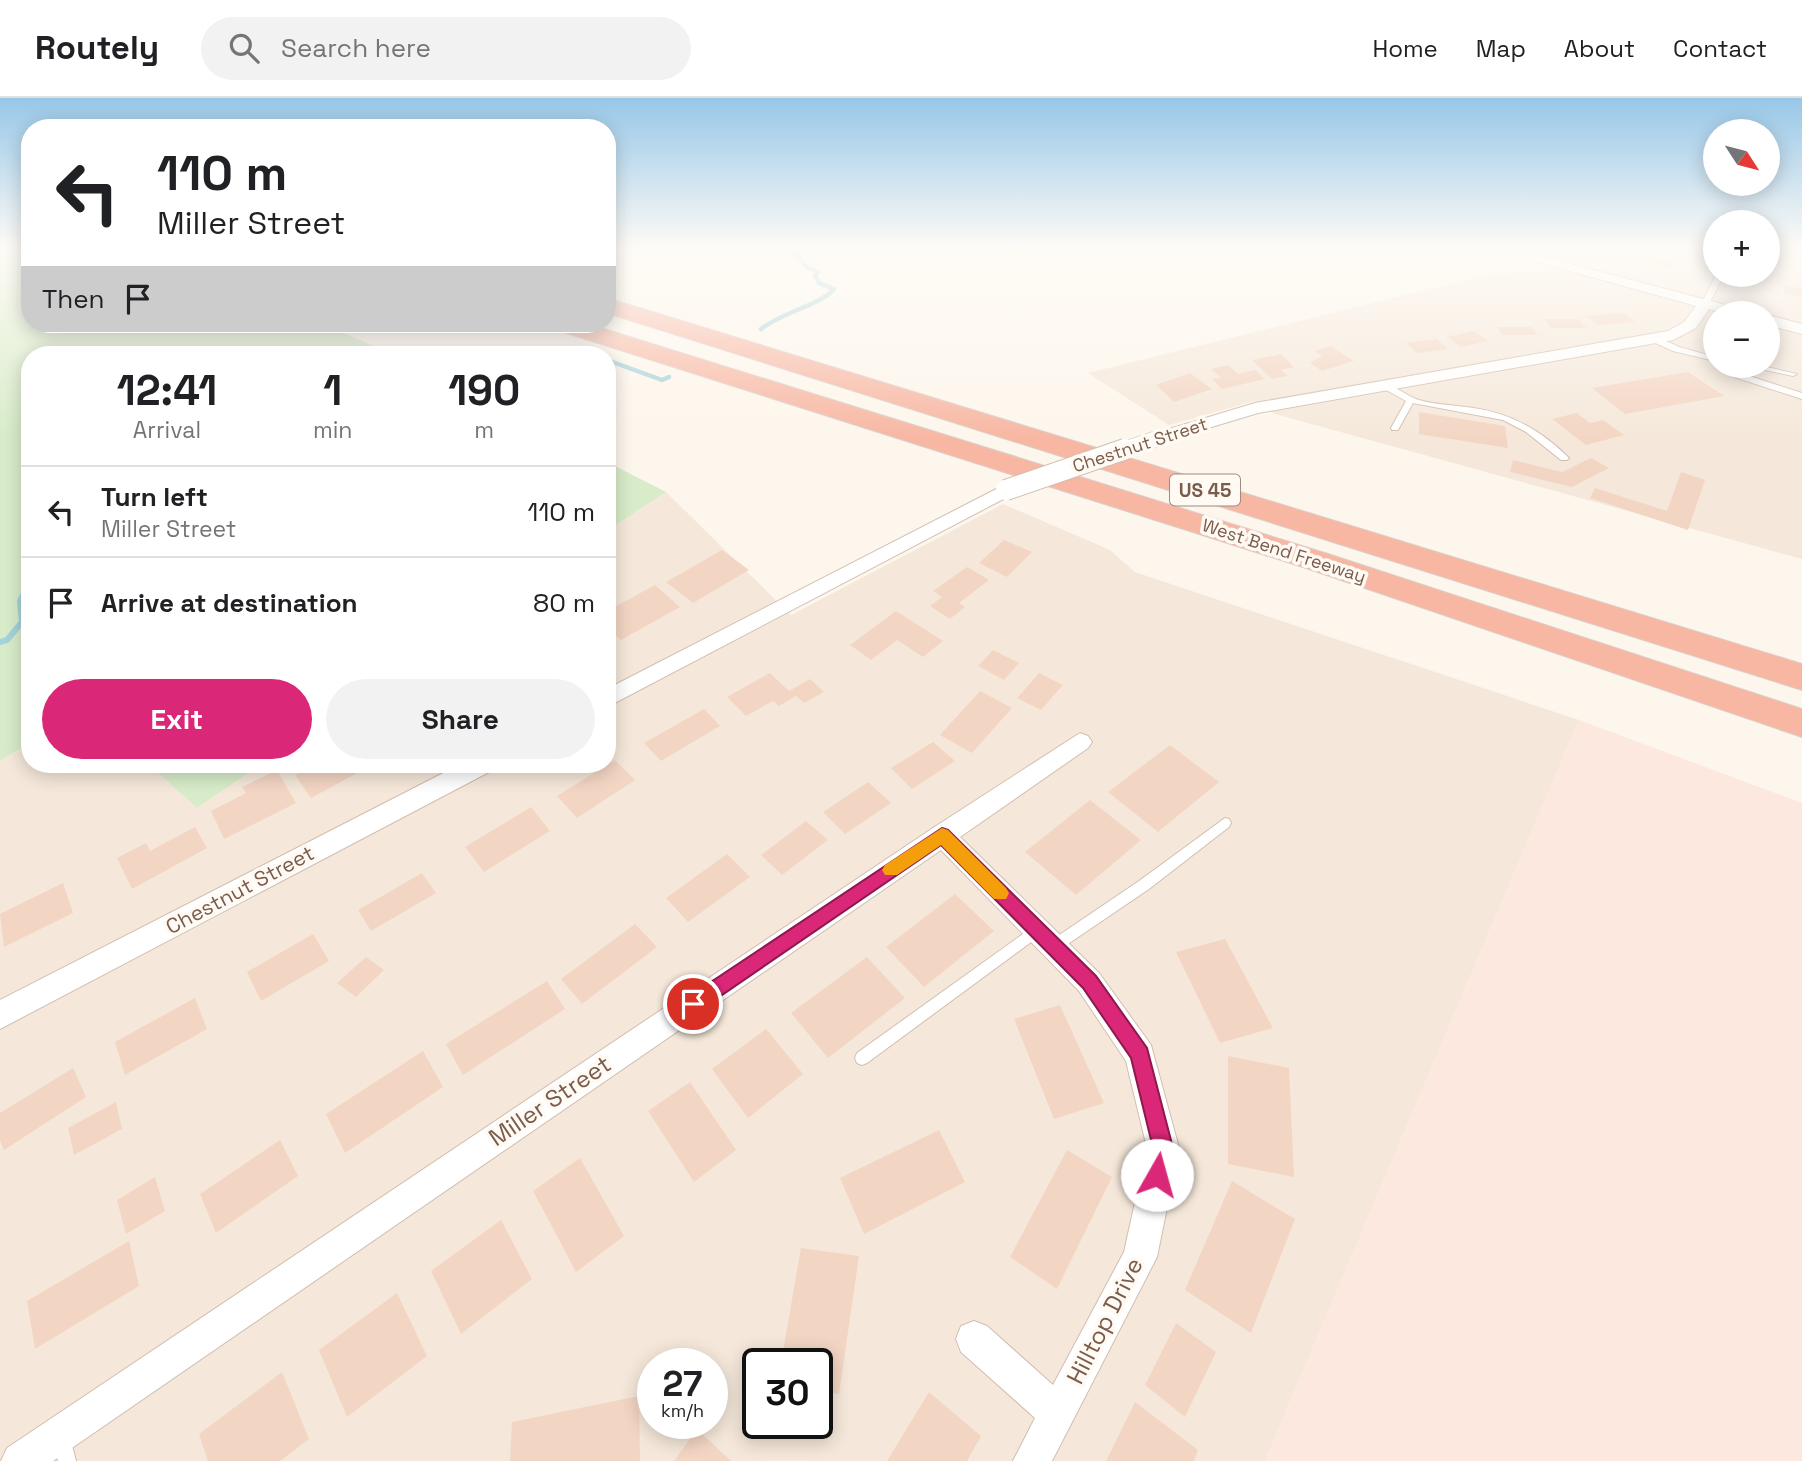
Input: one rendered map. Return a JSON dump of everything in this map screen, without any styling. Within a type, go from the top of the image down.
[{"type":"highway","name":"West Bend Freeway","points":[[628,312],[1802,677]]},
{"type":"highway","name":"West Bend Freeway","points":[[592,333],[1317,561],[1802,723]]},
{"type":"street","name":"Chestnut Street","points":[[616,694],[1006,490],[1255,408],[1673,335],[1690,325],[1700,312]]},
{"type":"street","points":[[1780,324],[1802,330]]},
{"type":"street","name":"Miller Street","points":[[20,1461],[63,1447],[942,835],[1080,742]]},
{"type":"street","name":"Chestnut Street","points":[[0,1015],[465,773]]},
{"type":"street","name":"Hilltop Drive","points":[[942,835],[1089,982],[1140,1055],[1163,1148],[1140,1256],[1032,1461]]},
{"type":"street","points":[[974,1339],[1057,1413]]},
{"type":"lane","points":[[1652,338],[1676,349],[1703,356]]},
{"type":"lane","points":[[1780,372],[1793,374]]},
{"type":"lane","points":[[1746,378],[1802,396]]},
{"type":"lane","points":[[1382,384],[1400,399],[1410,402],[1510,419],[1564,458]]},
{"type":"lane","points":[[1395,428],[1410,402]]},
{"type":"lane","points":[[862,1058],[1046,938],[1144,886],[1225,823]]},
{"type":"shaded area","points":[[1337,312],[1703,312],[1703,378],[1780,378],[1780,312],[1802,312],[1802,559],[1275,414],[1254,401],[1169,425],[1088,373]]},
{"type":"shaded area","points":[[666,492],[791,615],[1003,504],[1110,550],[1135,572],[1579,720],[1265,1461],[0,1461],[0,761],[21,748],[21,773],[158,773],[197,808],[248,773],[616,773],[616,525]]},
{"type":"shaded area","points":[[1579,720],[1802,803],[1802,1461],[1265,1461]]},
{"type":"green space","points":[[0,312],[21,312],[21,333],[344,333],[373,346],[21,346],[21,748],[0,761]]},
{"type":"green space","points":[[616,467],[666,492],[616,525]]},
{"type":"green space","points":[[158,773],[248,773],[197,808]]},
{"type":"building","points":[[1623,313],[1635,322],[1598,325],[1587,316]]},
{"type":"building","points":[[1544,319],[1579,319],[1586,328],[1551,328]]},
{"type":"building","points":[[1497,327],[1531,327],[1538,335],[1503,335]]},
{"type":"building","points":[[1474,331],[1488,341],[1461,347],[1447,337]]},
{"type":"building","points":[[1437,339],[1448,349],[1417,353],[1406,343]]},
{"type":"building","points":[[1331,346],[1354,361],[1322,371],[1310,363],[1322,356],[1315,351]]},
{"type":"building","points":[[1281,354],[1294,367],[1281,370],[1288,376],[1272,379],[1252,360]]},
{"type":"building","points":[[1228,365],[1238,374],[1255,370],[1265,379],[1222,389],[1212,379],[1221,378],[1211,369]]},
{"type":"building","points":[[1688,372],[1724,396],[1625,414],[1592,388]]},
{"type":"building","points":[[1190,373],[1212,389],[1174,402],[1156,385]]},
{"type":"building","points":[[1419,412],[1505,426],[1508,448],[1419,434]]},
{"type":"building","points":[[1577,413],[1590,423],[1603,420],[1624,435],[1586,445],[1552,419]]},
{"type":"building","points":[[1591,458],[1609,468],[1572,487],[1510,472],[1513,460],[1562,472]]},
{"type":"building","points":[[1681,472],[1705,480],[1688,530],[1590,498],[1595,488],[1667,511]]},
{"type":"building","points":[[1004,540],[1032,552],[1007,577],[979,563]]},
{"type":"building","points":[[722,550],[749,570],[693,603],[666,582]]},
{"type":"building","points":[[967,567],[989,580],[959,603],[965,607],[950,619],[930,606],[942,597],[933,591]]},
{"type":"building","points":[[655,585],[680,607],[621,640],[616,635],[616,606]]},
{"type":"building","points":[[896,611],[943,641],[923,657],[897,640],[871,660],[850,645]]},
{"type":"building","points":[[993,650],[1019,663],[1004,680],[978,666]]},
{"type":"building","points":[[770,673],[789,691],[810,679],[824,692],[804,703],[796,696],[779,706],[773,701],[746,716],[727,697]]},
{"type":"building","points":[[1039,673],[1063,685],[1041,710],[1017,698]]},
{"type":"building","points":[[980,691],[1012,708],[972,753],[940,735]]},
{"type":"building","points":[[704,709],[720,726],[661,761],[644,743]]},
{"type":"building","points":[[933,742],[955,761],[912,789],[891,768]]},
{"type":"building","points":[[1170,745],[1219,782],[1158,832],[1108,792]]},
{"type":"building","points":[[616,761],[635,780],[577,818],[557,796],[594,773],[616,773]]},
{"type":"building","points":[[271,773],[279,773],[296,803],[224,839],[211,811],[246,793],[242,787]]},
{"type":"building","points":[[299,773],[357,773],[311,798],[295,775]]},
{"type":"building","points":[[868,782],[891,803],[845,834],[823,812]]},
{"type":"building","points":[[1090,800],[1141,840],[1076,895],[1025,852]]},
{"type":"building","points":[[531,807],[550,831],[484,872],[465,847]]},
{"type":"building","points":[[806,821],[828,840],[782,875],[761,855]]},
{"type":"building","points":[[195,827],[207,848],[132,889],[117,858],[146,843],[150,851]]},
{"type":"building","points":[[727,854],[750,877],[688,922],[666,898]]},
{"type":"building","points":[[422,873],[436,893],[371,931],[358,910]]},
{"type":"building","points":[[63,883],[73,913],[4,947],[0,914]]},
{"type":"building","points":[[955,894],[994,931],[924,987],[886,947]]},
{"type":"building","points":[[635,924],[657,947],[582,1004],[561,979]]},
{"type":"building","points":[[313,934],[329,961],[261,1001],[247,972]]},
{"type":"building","points":[[1225,939],[1273,1028],[1220,1043],[1176,952]]},
{"type":"building","points":[[366,957],[384,970],[356,997],[337,983]]},
{"type":"building","points":[[867,957],[905,998],[828,1058],[791,1013]]},
{"type":"building","points":[[547,981],[565,1009],[463,1075],[446,1044]]},
{"type":"building","points":[[195,998],[207,1029],[125,1075],[115,1042]]},
{"type":"building","points":[[1060,1005],[1104,1103],[1054,1119],[1014,1019]]},
{"type":"building","points":[[766,1029],[803,1074],[748,1118],[712,1069]]},
{"type":"building","points":[[423,1051],[443,1087],[345,1153],[326,1114]]},
{"type":"building","points":[[1228,1056],[1289,1068],[1294,1177],[1228,1164]]},
{"type":"building","points":[[73,1068],[86,1097],[4,1150],[0,1140],[0,1113]]},
{"type":"building","points":[[690,1082],[736,1150],[694,1182],[648,1111]]},
{"type":"building","points":[[116,1102],[122,1129],[74,1155],[68,1128]]},
{"type":"building","points":[[939,1130],[965,1182],[864,1234],[840,1178]]},
{"type":"building","points":[[280,1140],[298,1176],[216,1233],[200,1194]]},
{"type":"building","points":[[1067,1150],[1112,1177],[1057,1289],[1010,1257]]},
{"type":"building","points":[[580,1158],[624,1236],[576,1272],[533,1191]]},
{"type":"building","points":[[155,1177],[165,1211],[126,1234],[117,1200]]},
{"type":"building","points":[[1232,1181],[1295,1219],[1251,1333],[1185,1290]]},
{"type":"building","points":[[501,1220],[532,1279],[461,1334],[431,1271]]},
{"type":"building","points":[[129,1241],[139,1286],[35,1349],[27,1301]]},
{"type":"building","points":[[801,1248],[859,1256],[839,1394],[833,1393],[833,1348],[784,1348]]},
{"type":"building","points":[[397,1293],[427,1356],[347,1417],[319,1350]]},
{"type":"building","points":[[1176,1323],[1216,1352],[1185,1417],[1145,1385]]},
{"type":"building","points":[[282,1372],[309,1439],[280,1461],[208,1461],[199,1434]]},
{"type":"building","points":[[929,1392],[981,1436],[967,1461],[887,1461]]},
{"type":"building","points":[[637,1396],[640,1461],[510,1461],[512,1422]]},
{"type":"building","points":[[1135,1402],[1198,1450],[1194,1461],[1106,1461]]},
{"type":"building","points":[[690,1439],[708,1439],[731,1461],[674,1461]]},
{"type":"waterway","points":[[761,329],[794,312]]},
{"type":"waterway","points":[[616,363],[662,380],[669,377]]},
{"type":"waterway","points":[[21,599],[21,612]]},
{"type":"waterway","points":[[0,642],[7,640],[21,623]]},
{"type":"slow traffic","points":[[891,870],[942,835],[1000,893]]},
{"type":"route","points":[[693,1004],[942,835],[1089,982],[1140,1055],[1163,1148],[1157,1175]]}]
